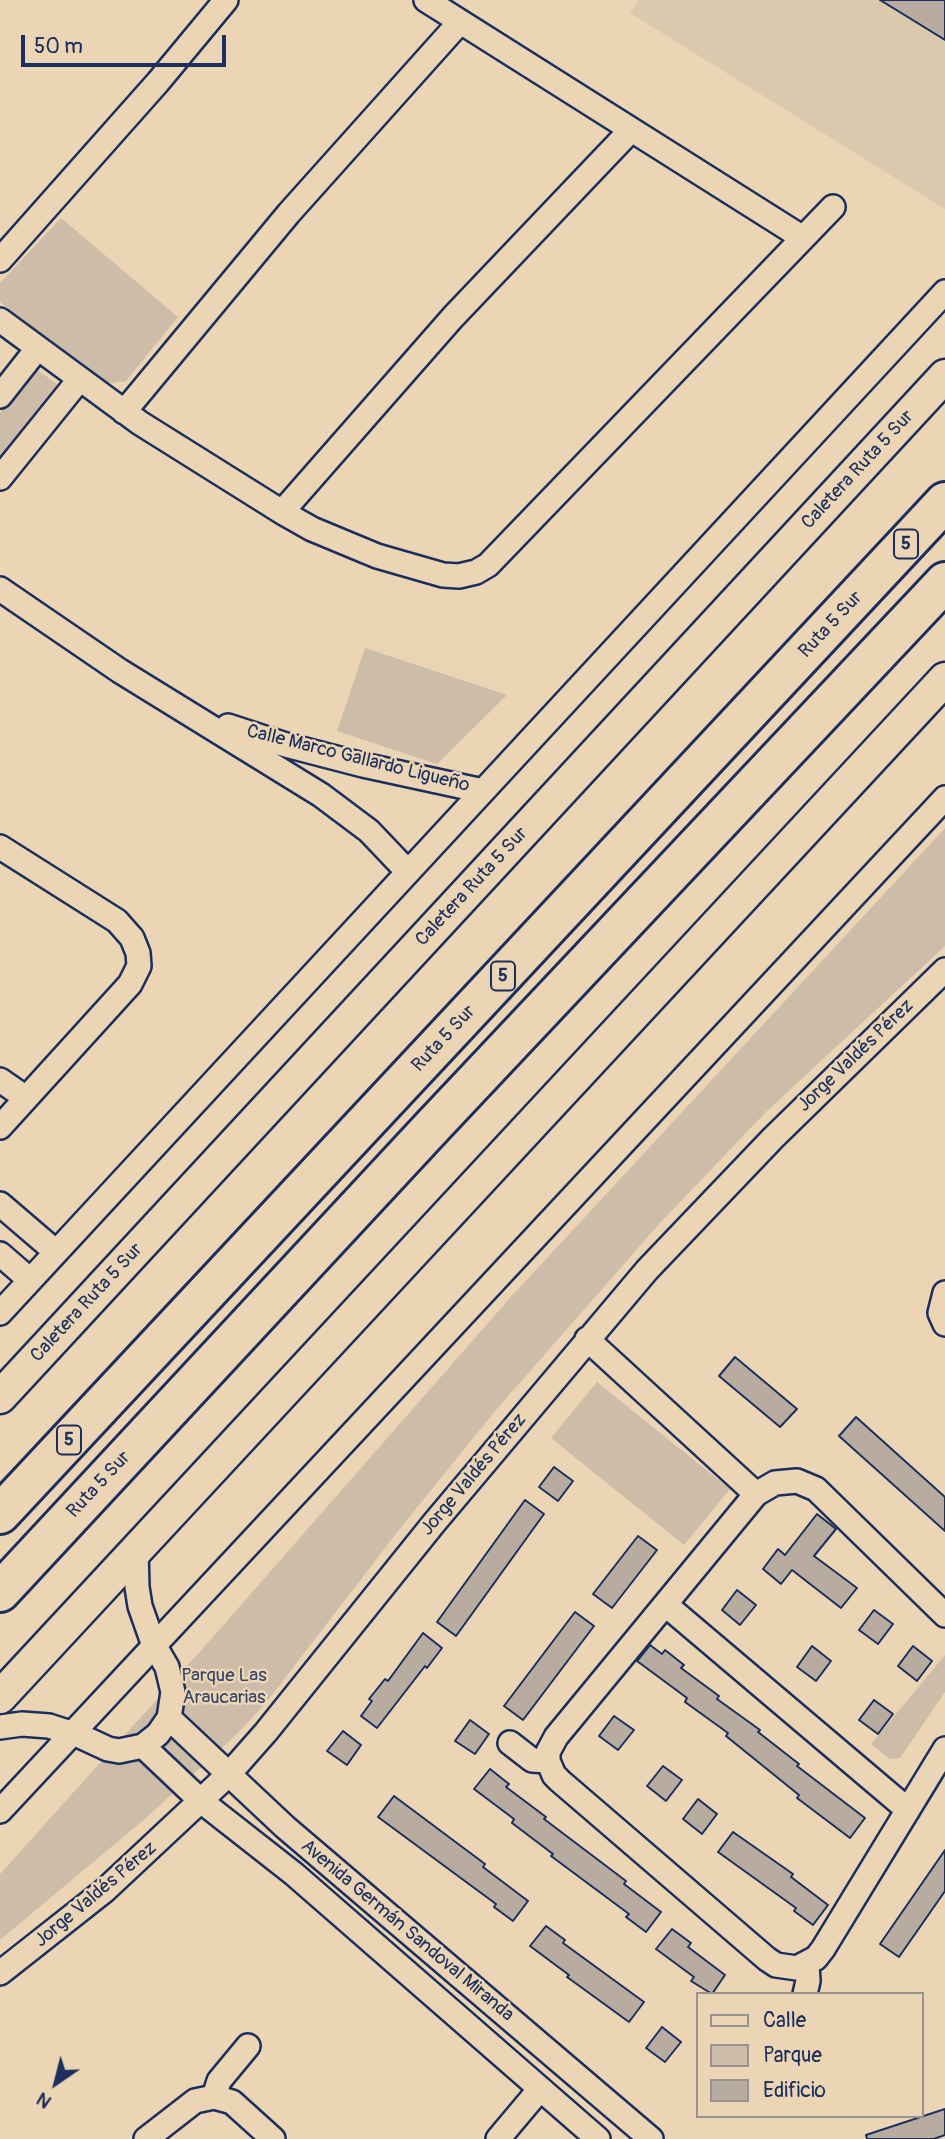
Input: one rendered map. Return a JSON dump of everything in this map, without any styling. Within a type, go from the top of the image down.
[{"type":"highway","points":[[867,586],[945,487]]},
{"type":"highway","name":"Ruta 5 Sur","points":[[0,1514],[945,502]]},
{"type":"highway","name":"Ruta 5 Sur","points":[[0,1592],[432,1127],[945,582]]},
{"type":"street","points":[[0,260],[158,82],[226,0]]},
{"type":"street","points":[[426,0],[803,238]]},
{"type":"street","points":[[124,412],[289,213],[460,22]]},
{"type":"street","points":[[282,512],[453,317],[631,130]]},
{"type":"street","points":[[0,320],[124,412],[282,512],[344,543],[410,567],[459,576],[476,572],[488,565],[833,207]]},
{"type":"street","points":[[0,1313],[483,791],[942,302]]},
{"type":"street","points":[[0,396],[37,349]]},
{"type":"street","name":"Caletera Ruta 5 Sur","points":[[0,1397],[945,376]]},
{"type":"street","points":[[0,478],[79,380]]},
{"type":"street","name":"Calle Marco Gallardo Ligueño","points":[[0,589],[120,671],[321,794],[369,831],[408,872]]},
{"type":"street","points":[[0,1697],[945,679]]},
{"type":"street","name":"Calle Marco Gallardo Ligueño","points":[[193,714],[286,745],[483,791]]},
{"type":"street","points":[[0,1811],[945,798]]},
{"type":"street","points":[[0,847],[117,921],[132,938],[139,965],[130,985],[0,1127]]},
{"type":"street","name":"Jorge Valdés Pérez","points":[[0,1973],[104,1891],[229,1774],[647,1269],[763,1148],[945,970]]},
{"type":"street","points":[[0,1080],[26,1098]]},
{"type":"street","points":[[0,1203],[56,1252]]},
{"type":"street","points":[[0,1254],[30,1280]]},
{"type":"street","points":[[945,1293],[940,1306],[945,1324]]},
{"type":"street","points":[[587,1339],[756,1494]]},
{"type":"street","points":[[945,1615],[816,1489],[807,1484],[786,1480],[765,1487],[756,1494],[556,1737],[548,1752],[548,1761],[554,1776],[767,1959],[776,1965],[797,1968],[816,1958],[823,1949],[945,1749]]},
{"type":"street","points":[[0,1727],[44,1726],[73,1733],[108,1749],[132,1751],[158,1734],[169,1718],[172,1705],[171,1679],[140,1606],[136,1550]]},
{"type":"street","points":[[666,1605],[908,1810]]},
{"type":"street","name":"Avenida Germán Sandoval Miranda","points":[[169,1718],[285,1827],[651,2139]]},
{"type":"street","points":[[510,1744],[532,1760],[548,1761]]},
{"type":"street","name":"Avenida Germán Sandoval Miranda","points":[[143,1746],[201,1801],[294,1874],[598,2139]]},
{"type":"street","points":[[409,1975],[429,1950]]},
{"type":"street","points":[[805,1992],[807,1964]]},
{"type":"street","points":[[214,2097],[219,2081],[248,2046]]},
{"type":"street","points":[[498,2139],[541,2089]]},
{"type":"street","points":[[146,2139],[195,2101],[214,2097],[232,2102],[273,2139]]},
{"type":"shaded area","points":[[639,0],[945,0],[945,209],[630,13]]},
{"type":"green space","points":[[61,218],[178,317],[126,381],[104,384],[0,302],[0,283]]},
{"type":"green space","points":[[35,368],[61,387],[16,444],[0,456],[0,413]]},
{"type":"green space","points":[[365,648],[507,695],[437,764],[337,731]]},
{"type":"green space","name":"Parque Las Araucarias","points":[[945,828],[945,946],[766,1112],[660,1223],[496,1410],[402,1526],[265,1704],[236,1735],[146,1818],[0,1940],[0,1874],[213,1637],[509,1299]]},
{"type":"green space","points":[[597,1382],[730,1489],[684,1545],[551,1438]]},
{"type":"green space","points":[[945,1655],[945,1692],[900,1758],[890,1759],[871,1744]]},
{"type":"building","points":[[880,0],[945,0],[945,40]]},
{"type":"building","points":[[735,1357],[797,1409],[780,1427],[719,1376]]},
{"type":"building","points":[[856,1417],[945,1497],[945,1531],[839,1436]]},
{"type":"building","points":[[554,1467],[573,1481],[558,1501],[539,1487]]},
{"type":"building","points":[[525,1500],[544,1514],[456,1636],[437,1622]]},
{"type":"building","points":[[817,1514],[836,1529],[814,1556],[857,1588],[841,1608],[792,1570],[781,1584],[763,1569],[778,1549],[785,1555]]},
{"type":"building","points":[[638,1536],[657,1550],[612,1608],[593,1594]]},
{"type":"building","points":[[737,1590],[756,1605],[740,1625],[722,1610]]},
{"type":"building","points":[[874,1610],[893,1624],[878,1644],[859,1630]]},
{"type":"building","points":[[575,1612],[594,1626],[523,1720],[504,1706]]},
{"type":"building","points":[[423,1633],[442,1648],[377,1728],[361,1716],[372,1701],[369,1699],[385,1679],[388,1681]]},
{"type":"building","points":[[650,1645],[662,1654],[665,1650],[684,1665],[681,1668],[719,1696],[717,1699],[760,1730],[758,1732],[799,1764],[797,1766],[865,1818],[850,1838],[797,1798],[799,1795],[726,1736],[728,1733],[685,1702],[687,1698],[637,1661]]},
{"type":"building","points":[[812,1646],[831,1661],[816,1681],[797,1667]]},
{"type":"building","points":[[913,1646],[932,1661],[917,1681],[898,1666]]},
{"type":"building","points":[[874,1700],[893,1714],[878,1734],[859,1720]]},
{"type":"building","points":[[614,1716],[634,1730],[618,1750],[599,1736]]},
{"type":"building","points":[[470,1720],[489,1734],[475,1754],[455,1741]]},
{"type":"building","points":[[343,1731],[361,1745],[347,1765],[327,1751]]},
{"type":"building","points":[[663,1766],[682,1780],[666,1801],[647,1786]]},
{"type":"building","points":[[490,1769],[509,1784],[506,1787],[546,1817],[544,1819],[626,1881],[624,1884],[661,1912],[646,1932],[626,1917],[629,1914],[551,1856],[553,1854],[512,1823],[514,1819],[474,1789]]},
{"type":"building","points":[[394,1796],[485,1864],[483,1867],[528,1901],[513,1921],[494,1907],[496,1904],[378,1817]]},
{"type":"building","points":[[698,1799],[717,1814],[702,1834],[683,1819]]},
{"type":"building","points":[[733,1832],[793,1874],[791,1877],[828,1905],[813,1925],[794,1911],[796,1908],[718,1852]]},
{"type":"building","points":[[945,1850],[945,1891],[899,1957],[880,1944]]},
{"type":"building","points":[[546,1926],[565,1940],[563,1943],[644,2002],[629,2022],[530,1946]]},
{"type":"building","points":[[672,1929],[691,1943],[688,1947],[725,1975],[713,1992],[709,1992],[691,1981],[694,1977],[656,1949]]},
{"type":"building","points":[[662,2027],[681,2042],[665,2062],[646,2048]]},
{"type":"building","points":[[945,2109],[945,2135],[934,2139],[867,2139],[866,2135]]}]
